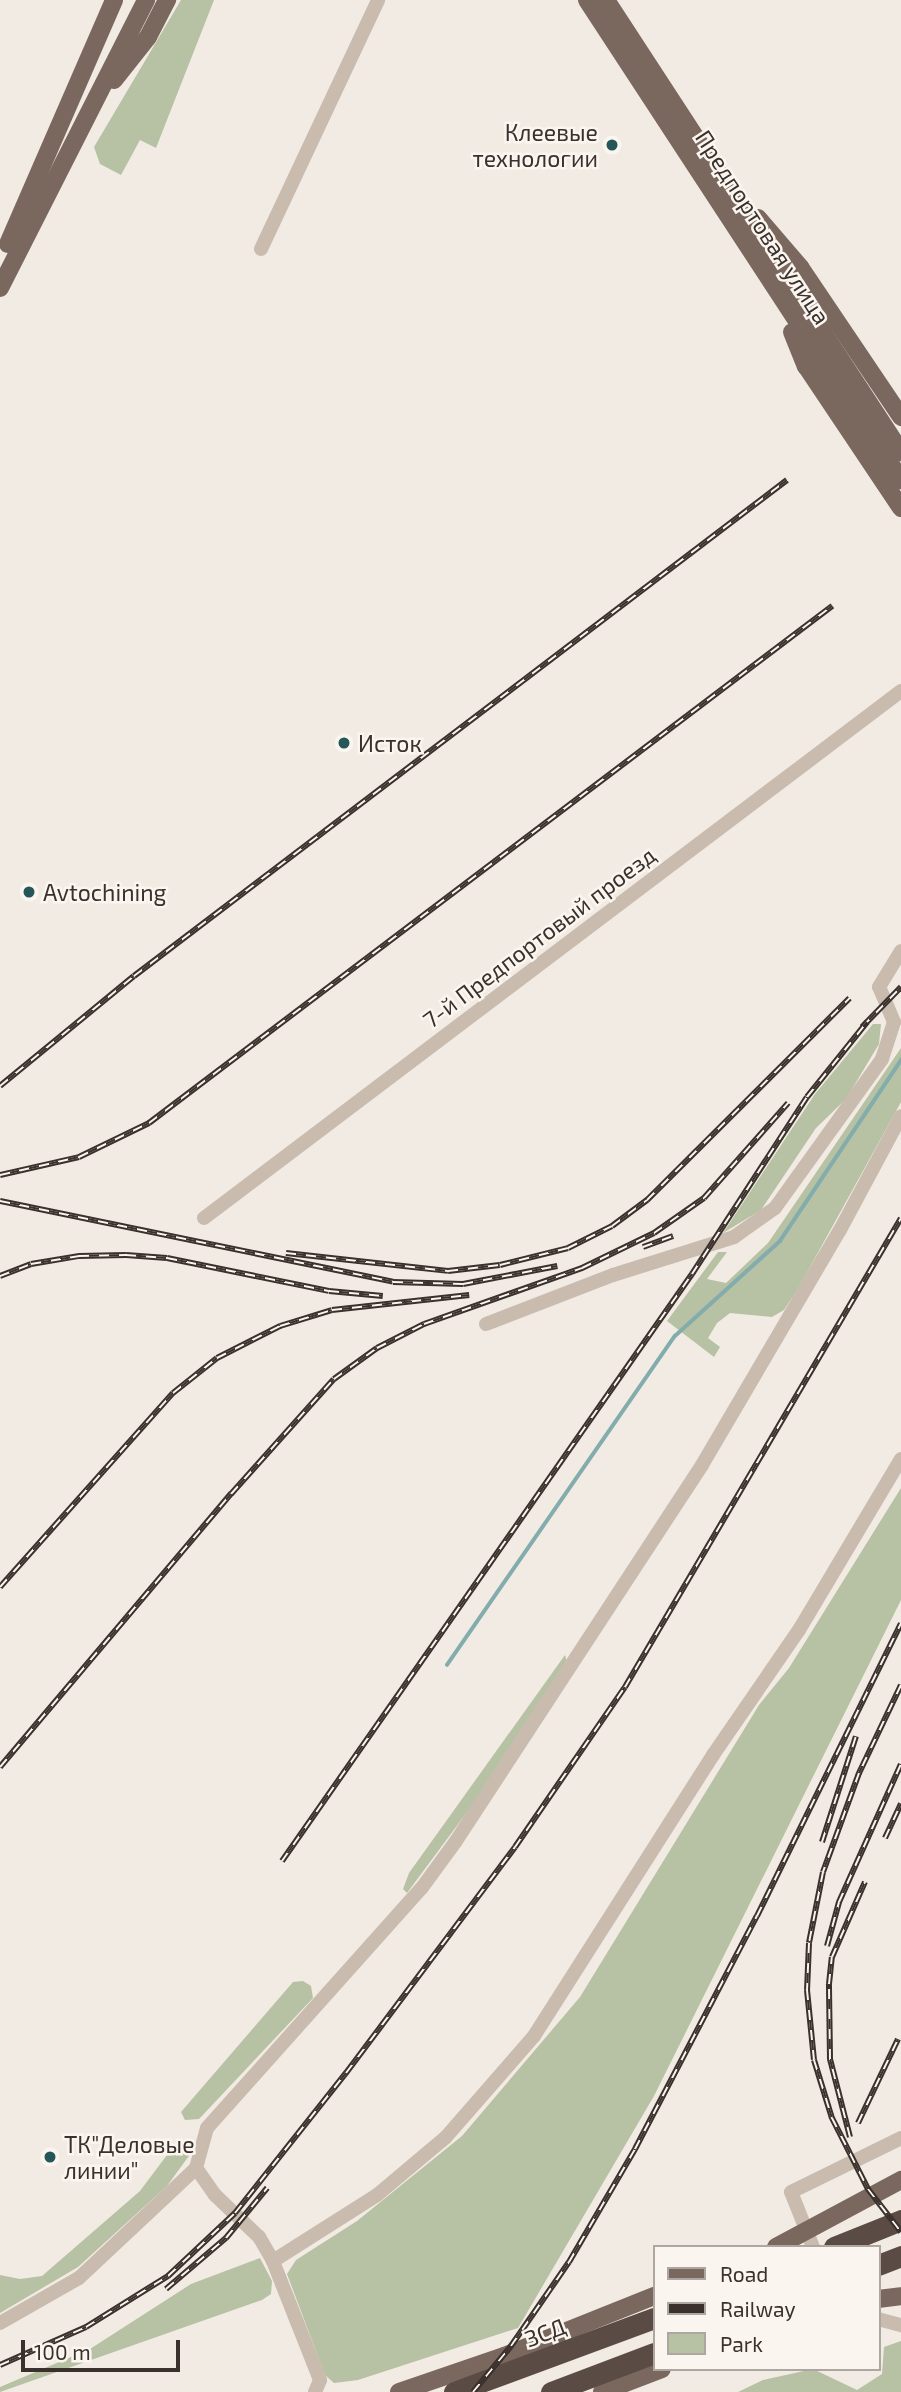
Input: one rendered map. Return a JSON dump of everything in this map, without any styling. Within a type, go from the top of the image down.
[{"type":"highway","points":[[839,2245],[901,2220]]},
{"type":"highway","points":[[880,2264],[901,2256]]},
{"type":"highway","name":"ЗСД","points":[[454,2392],[652,2320]]},
{"type":"highway","points":[[551,2392],[652,2354]]},
{"type":"main road","points":[[0,262],[114,0]]},
{"type":"main road","points":[[0,288],[146,0]]},
{"type":"main road","points":[[91,110],[148,37],[167,0]]},
{"type":"main road","name":"Предпортовая улица","points":[[587,0],[782,302],[901,480]]},
{"type":"main road","name":"Предпортовая улица","points":[[606,0],[901,453]]},
{"type":"main road","points":[[737,200],[763,223],[800,267],[901,417]]},
{"type":"main road","points":[[782,302],[806,366],[901,508]]},
{"type":"main road","points":[[780,2245],[901,2180]]},
{"type":"main road","points":[[880,2300],[901,2296]]},
{"type":"main road","points":[[399,2392],[504,2356],[652,2297]]},
{"type":"main road","points":[[602,2392],[657,2371]]},
{"type":"street","points":[[261,249],[378,0]]},
{"type":"street","name":"7-й Предпортовый проезд","points":[[204,1218],[901,691]]},
{"type":"street","points":[[486,1324],[613,1275],[734,1237],[757,1225],[775,1208],[824,1134],[863,1091],[882,1059],[897,1025],[879,987],[901,951]]},
{"type":"street","points":[[0,2323],[79,2278],[196,2168],[207,2128],[223,2106],[421,1889],[561,1684],[702,1465],[840,1230],[901,1116]]},
{"type":"street","points":[[273,2261],[377,2195],[446,2137],[534,2036],[713,1755],[799,1630],[901,1459]]},
{"type":"street","points":[[812,2245],[792,2192],[901,2138]]},
{"type":"street","points":[[196,2168],[215,2195],[259,2237],[273,2261],[320,2379],[316,2392]]},
{"type":"street","points":[[880,2320],[901,2325]]},
{"type":"green space","points":[[181,0],[214,0],[156,148],[140,140],[121,175],[100,164],[94,147]]},
{"type":"green space","points":[[873,1024],[881,1024],[879,1044],[846,1099],[816,1128],[761,1210],[723,1233],[815,1094]]},
{"type":"green space","points":[[901,1048],[901,1102],[799,1287],[784,1310],[772,1317],[730,1313],[717,1323],[708,1338],[720,1347],[714,1357],[667,1321],[718,1252],[727,1252],[707,1279],[726,1283],[768,1243]]},
{"type":"green space","points":[[901,1488],[901,1600],[654,2096],[518,2328],[358,2380],[334,2383],[325,2375],[287,2274],[296,2260],[357,2221],[462,2136],[580,1997],[759,1705],[789,1668]]},
{"type":"green space","points":[[565,1655],[567,1662],[479,1796],[407,1893],[403,1889],[409,1873]]},
{"type":"green space","points":[[303,1981],[311,1986],[313,1998],[199,2119],[185,2120],[181,2112],[293,1982]]},
{"type":"green space","points":[[164,2144],[185,2144],[191,2153],[167,2186],[78,2267],[0,2313],[0,2275],[20,2279],[42,2276],[140,2191],[167,2155]]},
{"type":"green space","points":[[260,2258],[272,2281],[271,2294],[262,2300],[0,2392],[0,2387],[90,2349],[191,2284]]},
{"type":"green space","points":[[901,2341],[901,2392],[738,2392],[763,2380],[804,2371],[817,2371],[857,2390],[882,2374],[884,2347]]},
{"type":"waterway","points":[[447,1665],[675,1336],[780,1241],[901,1060]]},
{"type":"railway","points":[[0,1086],[134,976],[787,480]]},
{"type":"railway","points":[[0,1175],[79,1157],[149,1123],[832,606]]},
{"type":"railway","points":[[862,1027],[901,987]]},
{"type":"railway","points":[[286,1253],[448,1271],[500,1265],[568,1248],[612,1226],[647,1200],[850,998]]},
{"type":"railway","points":[[282,1861],[692,1274],[807,1097],[867,1022]]},
{"type":"railway","points":[[0,1767],[231,1494],[334,1379],[377,1348],[424,1324],[582,1268],[654,1233],[704,1198],[788,1103]]},
{"type":"railway","points":[[0,1201],[393,1282],[463,1284],[557,1266]]},
{"type":"railway","points":[[0,2365],[86,2327],[168,2276],[235,2213],[346,2073],[515,1847],[625,1687],[901,1218]]},
{"type":"railway","points":[[643,1247],[673,1236]]},
{"type":"railway","points":[[0,1276],[31,1264],[79,1256],[126,1255],[167,1258],[329,1291],[383,1296]]},
{"type":"railway","points":[[0,1587],[173,1393],[217,1358],[280,1326],[332,1310],[469,1295]]},
{"type":"railway","points":[[473,2392],[511,2346],[569,2262],[635,2149],[757,1916],[901,1623]]},
{"type":"railway","points":[[901,1685],[859,1773],[823,1872],[809,1943],[807,1990],[814,2060],[832,2118],[868,2189],[901,2232]]},
{"type":"railway","points":[[822,1842],[856,1736]]},
{"type":"railway","points":[[827,1946],[839,1902],[901,1764]]},
{"type":"railway","points":[[885,1838],[901,1804]]},
{"type":"railway","points":[[850,2137],[830,2059],[829,1984],[832,1957],[865,1882]]},
{"type":"railway","points":[[858,2123],[898,2039]]},
{"type":"railway","points":[[166,2289],[226,2238],[267,2188]]},
{"type":"place","name":"Клеевые технологии","points":[[612,145]]},
{"type":"place","name":"Исток","points":[[344,743]]},
{"type":"place","name":"Avtochining","points":[[29,892]]},
{"type":"place","name":"ТК\"Деловые линии\"","points":[[50,2157]]}]
